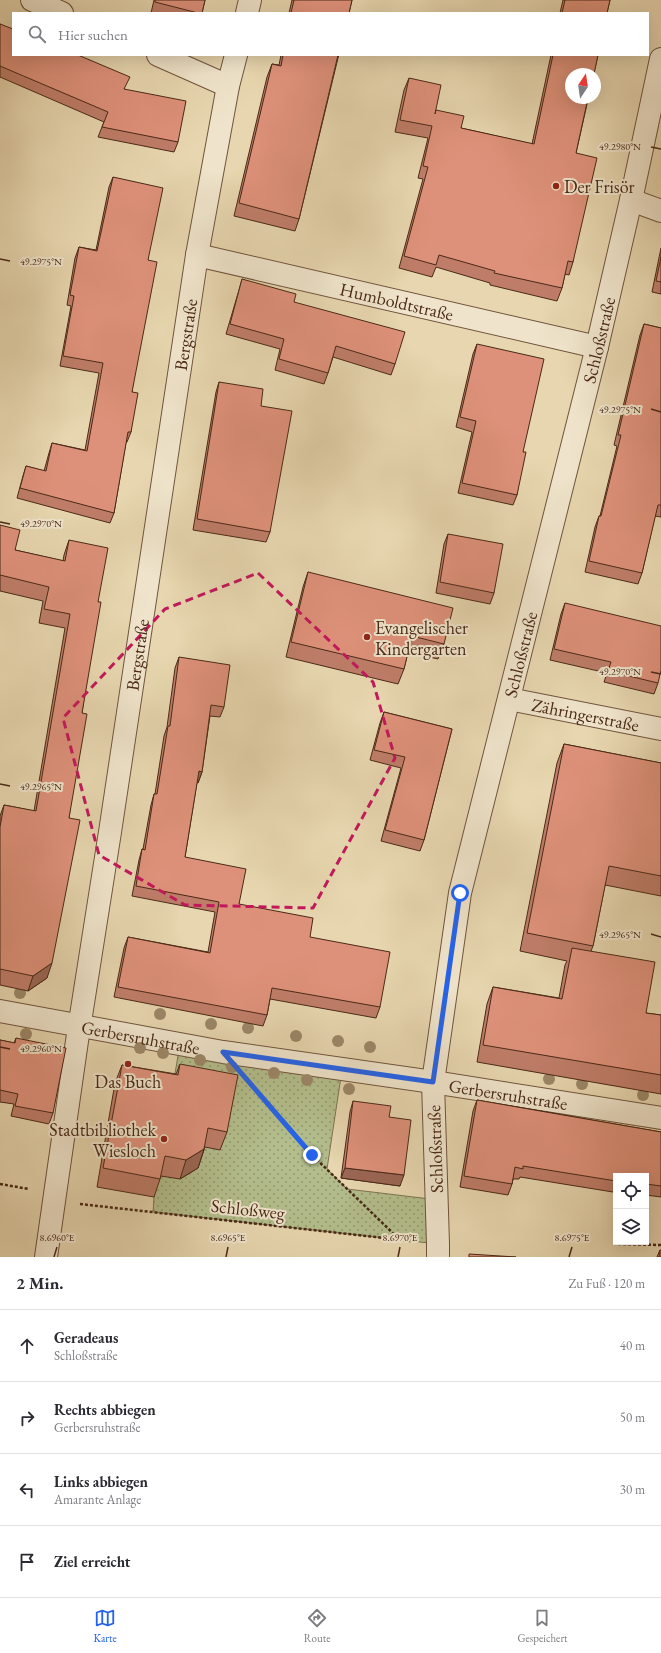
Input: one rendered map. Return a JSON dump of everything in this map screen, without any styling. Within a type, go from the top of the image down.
[{"type":"street","points":[[32,0],[60,12]]},
{"type":"street","points":[[247,12],[250,0]]},
{"type":"street","points":[[160,56],[228,86]]},
{"type":"street","name":"Bergstraße","points":[[46,1257],[79,1026],[110,832],[197,255],[228,86],[236,56]]},
{"type":"street","name":"Schloßstraße","points":[[438,1251],[433,1082],[460,893],[597,348],[661,59]]},
{"type":"street","points":[[631,200],[661,211]]},
{"type":"street","name":"Humboldtstraße","points":[[197,255],[597,348]]},
{"type":"street","name":"Zähringerstraße","points":[[509,699],[661,729]]},
{"type":"street","name":"Gerbersruhstraße","points":[[0,1011],[223,1052],[433,1082],[661,1118]]},
{"type":"path","points":[[223,1052],[312,1155],[400,1240]]},
{"type":"path","name":"Schloßweg","points":[[54,1201],[400,1240],[438,1251]]},
{"type":"path","points":[[649,1245],[661,1245]]},
{"type":"highlighted area","points":[[258,573],[373,682],[395,758],[313,908],[185,905],[99,855],[63,718],[165,609]]},
{"type":"green space","points":[[180,1044],[342,1070],[327,1169],[347,1189],[430,1199],[429,1243],[153,1212],[154,1197]]},
{"type":"building","points":[[155,0],[205,0],[202,12],[194,12],[155,2]]},
{"type":"building","points":[[294,0],[352,0],[349,12],[291,12]]},
{"type":"building","points":[[565,0],[610,0],[607,12],[562,12]]},
{"type":"building","points":[[0,24],[12,29],[12,56],[80,56],[130,77],[124,89],[186,101],[178,142],[102,127],[108,112],[0,66]]},
{"type":"building","points":[[283,56],[338,56],[299,219],[239,203],[272,64],[281,66]]},
{"type":"building","points":[[553,56],[598,56],[595,68],[565,68],[565,104],[587,104],[576,153],[597,158],[573,262],[568,261],[562,288],[494,273],[495,271],[439,255],[436,265],[404,256],[428,167],[423,166],[432,126],[400,120],[409,78],[441,85],[435,114],[436,110],[464,116],[461,128],[534,144]]},
{"type":"building","points":[[113,177],[163,188],[148,260],[157,262],[132,392],[138,393],[131,432],[128,432],[114,513],[20,488],[26,466],[46,471],[52,443],[87,451],[103,363],[63,356],[74,296],[70,295],[79,247],[97,251]]},
{"type":"building","points":[[661,257],[661,282],[656,281]]},
{"type":"building","points":[[242,279],[296,294],[294,302],[405,332],[395,364],[336,346],[328,373],[279,359],[284,339],[230,324]]},
{"type":"building","points":[[644,324],[661,328],[661,505],[658,505],[642,573],[589,561],[599,516],[601,516],[621,435],[618,435]]},
{"type":"building","points":[[477,344],[544,359],[523,452],[526,452],[517,495],[462,483],[476,421],[460,417]]},
{"type":"building","points":[[219,382],[263,389],[261,406],[292,411],[270,532],[197,519]]},
{"type":"building","points":[[0,525],[20,530],[15,550],[65,561],[69,540],[108,548],[98,602],[101,602],[82,713],[87,714],[69,818],[80,820],[52,963],[33,976],[0,969],[0,827],[4,805],[36,811],[70,614],[44,609],[49,587],[0,575]]},
{"type":"building","points":[[448,534],[503,544],[494,593],[440,582]]},
{"type":"building","name":"Evangelischer Kindergarten","points":[[308,572],[453,608],[444,644],[412,636],[404,669],[291,642]]},
{"type":"building","points":[[565,603],[661,626],[661,670],[658,683],[608,671],[611,662],[554,649]]},
{"type":"building","points":[[179,657],[230,665],[224,707],[211,705],[202,772],[199,771],[185,857],[246,869],[239,904],[313,918],[310,937],[390,952],[380,1007],[272,988],[267,1015],[118,987],[128,937],[210,953],[219,902],[136,886],[142,849],[145,850],[154,794],[157,794],[168,726],[170,726]]},
{"type":"building","points":[[384,712],[452,729],[424,840],[385,830],[405,757],[374,750]]},
{"type":"building","points":[[564,744],[661,763],[661,876],[609,866],[593,946],[527,933]]},
{"type":"building","points":[[572,948],[655,962],[646,1013],[661,1015],[661,1075],[483,1045],[493,987],[562,999]]},
{"type":"building","points":[[16,1038],[66,1048],[53,1113],[15,1106],[18,1094],[0,1090],[0,1040],[15,1043]]},
{"type":"building","name":"Stadtbibliothek Wiesloch","points":[[180,1064],[238,1075],[227,1132],[208,1128],[204,1149],[186,1160],[165,1156],[160,1179],[103,1168],[122,1065],[178,1075]]},
{"type":"building","points":[[477,1100],[661,1132],[661,1186],[649,1184],[649,1173],[613,1173],[613,1181],[523,1166],[523,1169],[515,1167],[512,1184],[464,1176]]},
{"type":"building","points":[[353,1101],[391,1106],[389,1117],[411,1120],[404,1175],[345,1168]]},
{"type":"building","points":[[660,1250],[661,1257],[659,1257]]},
{"type":"building","points":[[469,1254],[516,1257],[469,1257]]},
{"type":"place","name":"Der Frisör","points":[[556,186]]},
{"type":"place","name":"Evangelischer Kindergarten","points":[[367,637]]},
{"type":"place","name":"Das Buch","points":[[128,1064]]},
{"type":"place","name":"Stadtbibliothek Wiesloch","points":[[164,1139]]},
{"type":"route","points":[[312,1155],[223,1052],[433,1082],[460,893]]}]
